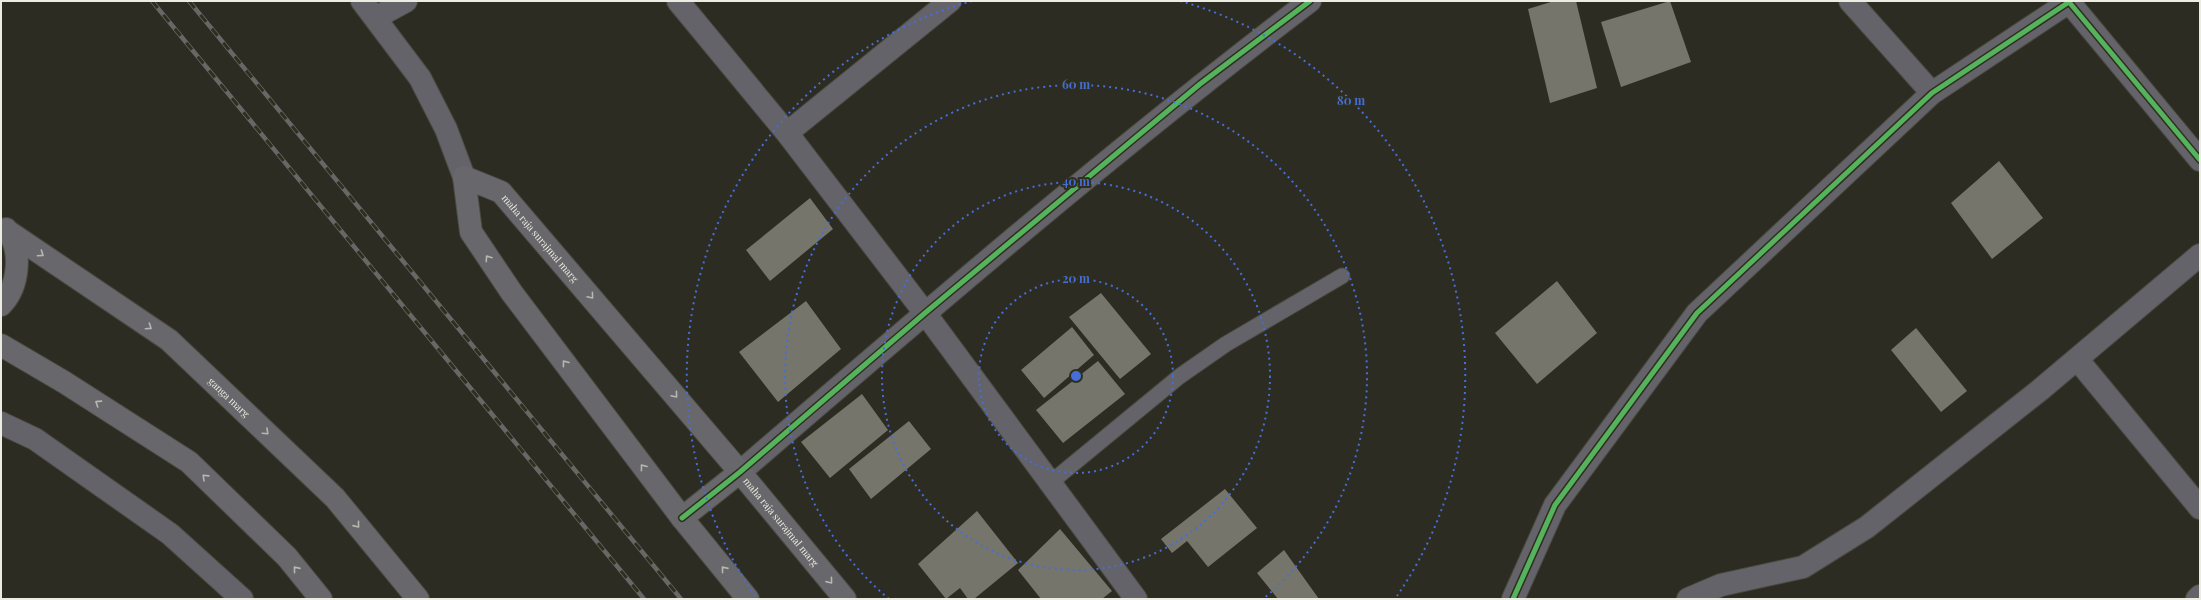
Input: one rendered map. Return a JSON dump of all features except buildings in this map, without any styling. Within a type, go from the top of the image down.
[{"type":"street","points":[[406,1],[369,9],[420,78],[446,129],[464,177],[471,232],[512,294],[682,518],[748,599]]},
{"type":"street","points":[[678,1],[787,133],[925,313],[1136,599]]},
{"type":"street","points":[[787,133],[950,1]]},
{"type":"street","points":[[682,518],[740,472],[925,313],[1200,84],[1310,1]]},
{"type":"street","points":[[1850,1],[1932,93]]},
{"type":"street","points":[[1513,599],[1555,505],[1697,313],[1932,93],[2070,2],[2200,160]]},
{"type":"street","name":"maha raja surajmal marg","points":[[464,177],[501,192],[740,472],[845,599]]},
{"type":"street","points":[[1,305],[6,300],[16,278],[16,254],[5,227]]},
{"type":"street","name":"ganga marg","points":[[5,227],[169,340],[335,498],[418,599]]},
{"type":"street","points":[[1688,599],[1721,585],[1803,567],[1867,527],[2077,359],[2200,255]]},
{"type":"street","points":[[1,345],[64,382],[189,462],[287,557],[321,599]]},
{"type":"street","points":[[2077,359],[2200,508]]},
{"type":"street","points":[[1,423],[35,439],[170,534],[242,599]]},
{"type":"street","points":[[2197,599],[2200,596]]},
{"type":"lane","points":[[1050,483],[1180,376],[1220,348],[1342,276]]},
{"type":"railway","points":[[152,1],[644,599]]},
{"type":"railway","points":[[189,1],[681,599]]},
{"type":"cycle path","points":[[682,518],[740,472],[925,313],[1200,84],[1310,1]]},
{"type":"cycle path","points":[[1513,599],[1555,505],[1697,313],[1932,93],[2069,2],[2200,160]]}]
